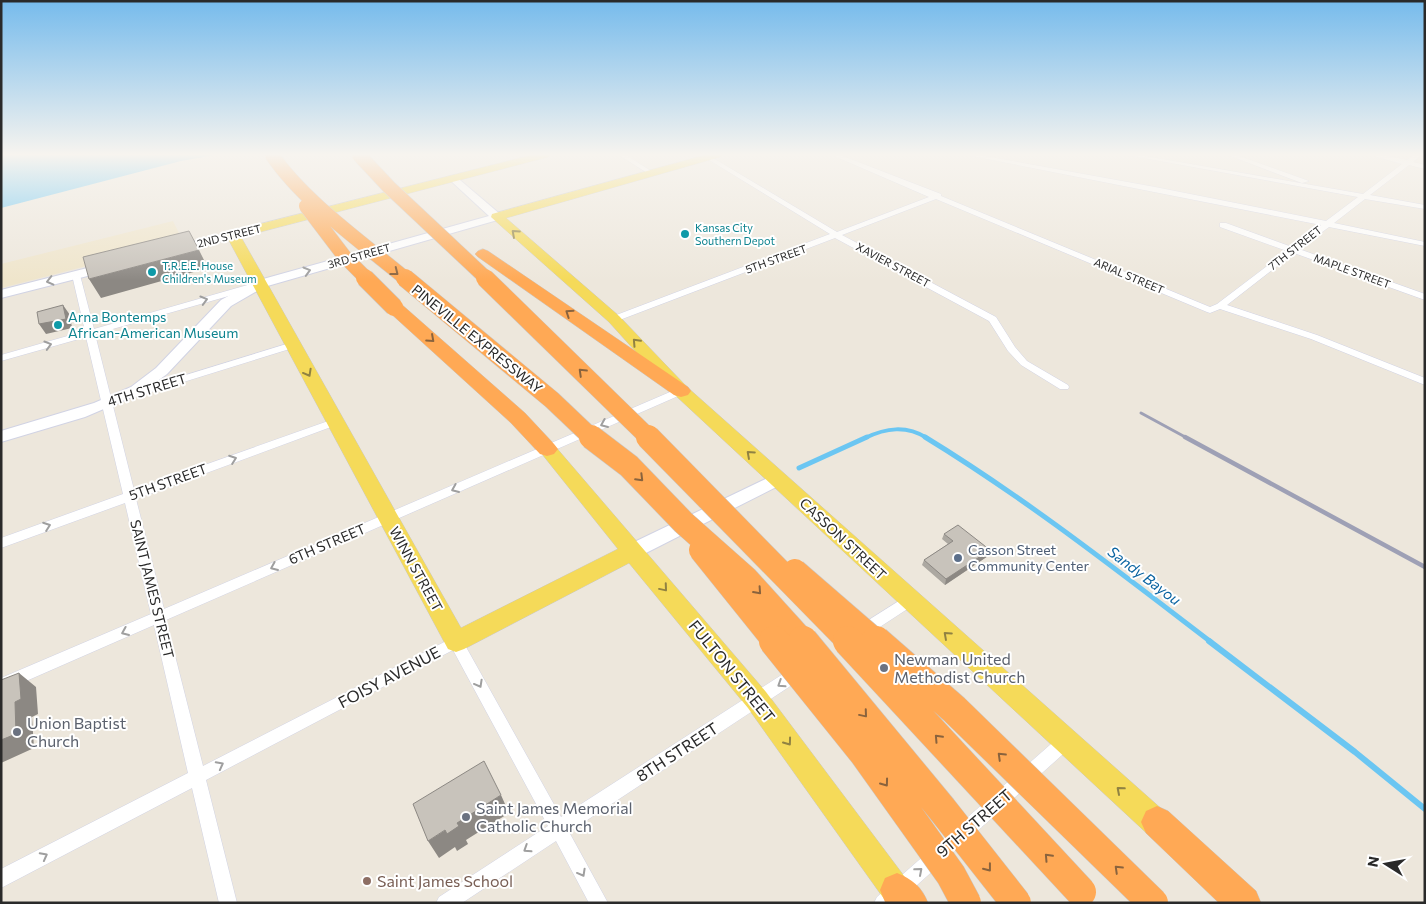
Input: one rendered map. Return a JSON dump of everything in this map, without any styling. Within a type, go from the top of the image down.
[{"type":"highway","points":[[301,197],[344,256],[394,307],[518,418],[547,449]]},
{"type":"highway","name":"PINEVILLE EXPRESSWAY","points":[[311,197],[385,264],[442,308],[552,400],[594,441],[629,466],[684,522]]},
{"type":"highway","points":[[400,197],[468,261],[692,480],[865,659],[1090,903]]},
{"type":"highway","points":[[403,197],[681,391]]},
{"type":"highway","points":[[692,480],[954,709],[1153,903]]},
{"type":"highway","points":[[684,522],[704,555],[864,754],[951,875],[966,903]]},
{"type":"highway","points":[[684,522],[746,578],[804,641],[942,809],[1016,903]]},
{"type":"highway","points":[[1157,822],[1244,903]]},
{"type":"main road","name":"2ND STREET","points":[[159,253],[378,197]]},
{"type":"main road","name":"CASSON STREET","points":[[475,197],[614,319],[681,391],[1065,742],[1157,822],[1229,903]]},
{"type":"main road","name":"3RD STREET","points":[[260,284],[566,197]]},
{"type":"main road","name":"WINN STREET","points":[[233,234],[456,642]]},
{"type":"main road","points":[[1,294],[122,263]]},
{"type":"main road","points":[[107,403],[136,390],[151,380],[226,303],[239,294],[260,284]]},
{"type":"main road","name":"4TH STREET","points":[[1,437],[107,403]]},
{"type":"main road","name":"FULTON STREET","points":[[547,449],[757,700],[899,900]]},
{"type":"main road","name":"FOISY AVENUE","points":[[456,642],[778,479]]},
{"type":"street","name":"XAVIER STREET","points":[[777,197],[838,236],[993,319],[1011,349],[1024,363],[1064,387]]},
{"type":"street","name":"5TH STREET","points":[[614,319],[838,236],[935,197]]},
{"type":"street","name":"ARIAL STREET","points":[[941,197],[1210,310],[1220,306],[1314,337],[1425,382]]},
{"type":"street","points":[[1194,197],[1425,244]]},
{"type":"street","name":"7TH STREET","points":[[1220,306],[1364,197]]},
{"type":"street","points":[[1365,197],[1425,207]]},
{"type":"street","name":"MAPLE STREET","points":[[1223,225],[1425,297]]},
{"type":"street","name":"SAINT JAMES STREET","points":[[76,275],[228,903]]},
{"type":"street","name":"3RD STREET","points":[[1,358],[260,284]]},
{"type":"street","name":"4TH STREET","points":[[107,403],[293,345]]},
{"type":"street","name":"6TH STREET","points":[[1,685],[681,391]]},
{"type":"street","name":"5TH STREET","points":[[1,543],[335,422]]},
{"type":"street","name":"8TH STREET","points":[[445,903],[910,600]]},
{"type":"street","name":"FOISY AVENUE","points":[[1,879],[456,642]]},
{"type":"street","name":"WINN STREET","points":[[456,642],[599,903]]},
{"type":"street","name":"9TH STREET","points":[[899,900],[1065,742]]},
{"type":"shaded area","points":[[173,221],[183,241],[1,288],[1,264]]},
{"type":"water","points":[[1,197],[42,197],[1,208]]},
{"type":"building","points":[[189,231],[199,250],[89,279],[83,257]]},
{"type":"building","points":[[63,305],[66,319],[39,324],[37,312]]},
{"type":"building","name":"Casson Street Community Center","points":[[958,525],[990,550],[946,579],[924,560],[953,541],[944,534]]},
{"type":"building","points":[[19,673],[21,699],[15,702],[16,734],[1,740],[1,680]]},
{"type":"building","points":[[484,761],[501,795],[457,823],[459,826],[447,834],[445,830],[428,841],[413,804]]},
{"type":"waterway","name":"Sandy Bayou","points":[[865,438],[896,429],[911,431],[925,437]]},
{"type":"waterway","name":"Sandy Bayou","points":[[799,468],[867,437]]},
{"type":"waterway","name":"Sandy Bayou","points":[[925,437],[1035,510],[1211,642]]},
{"type":"waterway","name":"Sandy Bayou","points":[[1209,641],[1355,752],[1425,809]]},
{"type":"railway","points":[[1141,413],[1187,438]]},
{"type":"railway","points":[[1185,437],[1425,567]]},
{"type":"place","name":"Kansas City Southern Depot","points":[[685,234]]},
{"type":"place","name":"T.R.E.E. House Children's Museum","points":[[152,272]]},
{"type":"place","name":"Arna Bontemps African-American Museum","points":[[58,325]]},
{"type":"place","name":"Casson Street Community Center","points":[[958,558]]},
{"type":"place","name":"Newman United Methodist Church","points":[[884,668]]},
{"type":"place","name":"Union Baptist Church","points":[[17,732]]},
{"type":"place","name":"Saint James Memorial Catholic Church","points":[[466,817]]},
{"type":"place","name":"Saint James School","points":[[367,881]]}]
